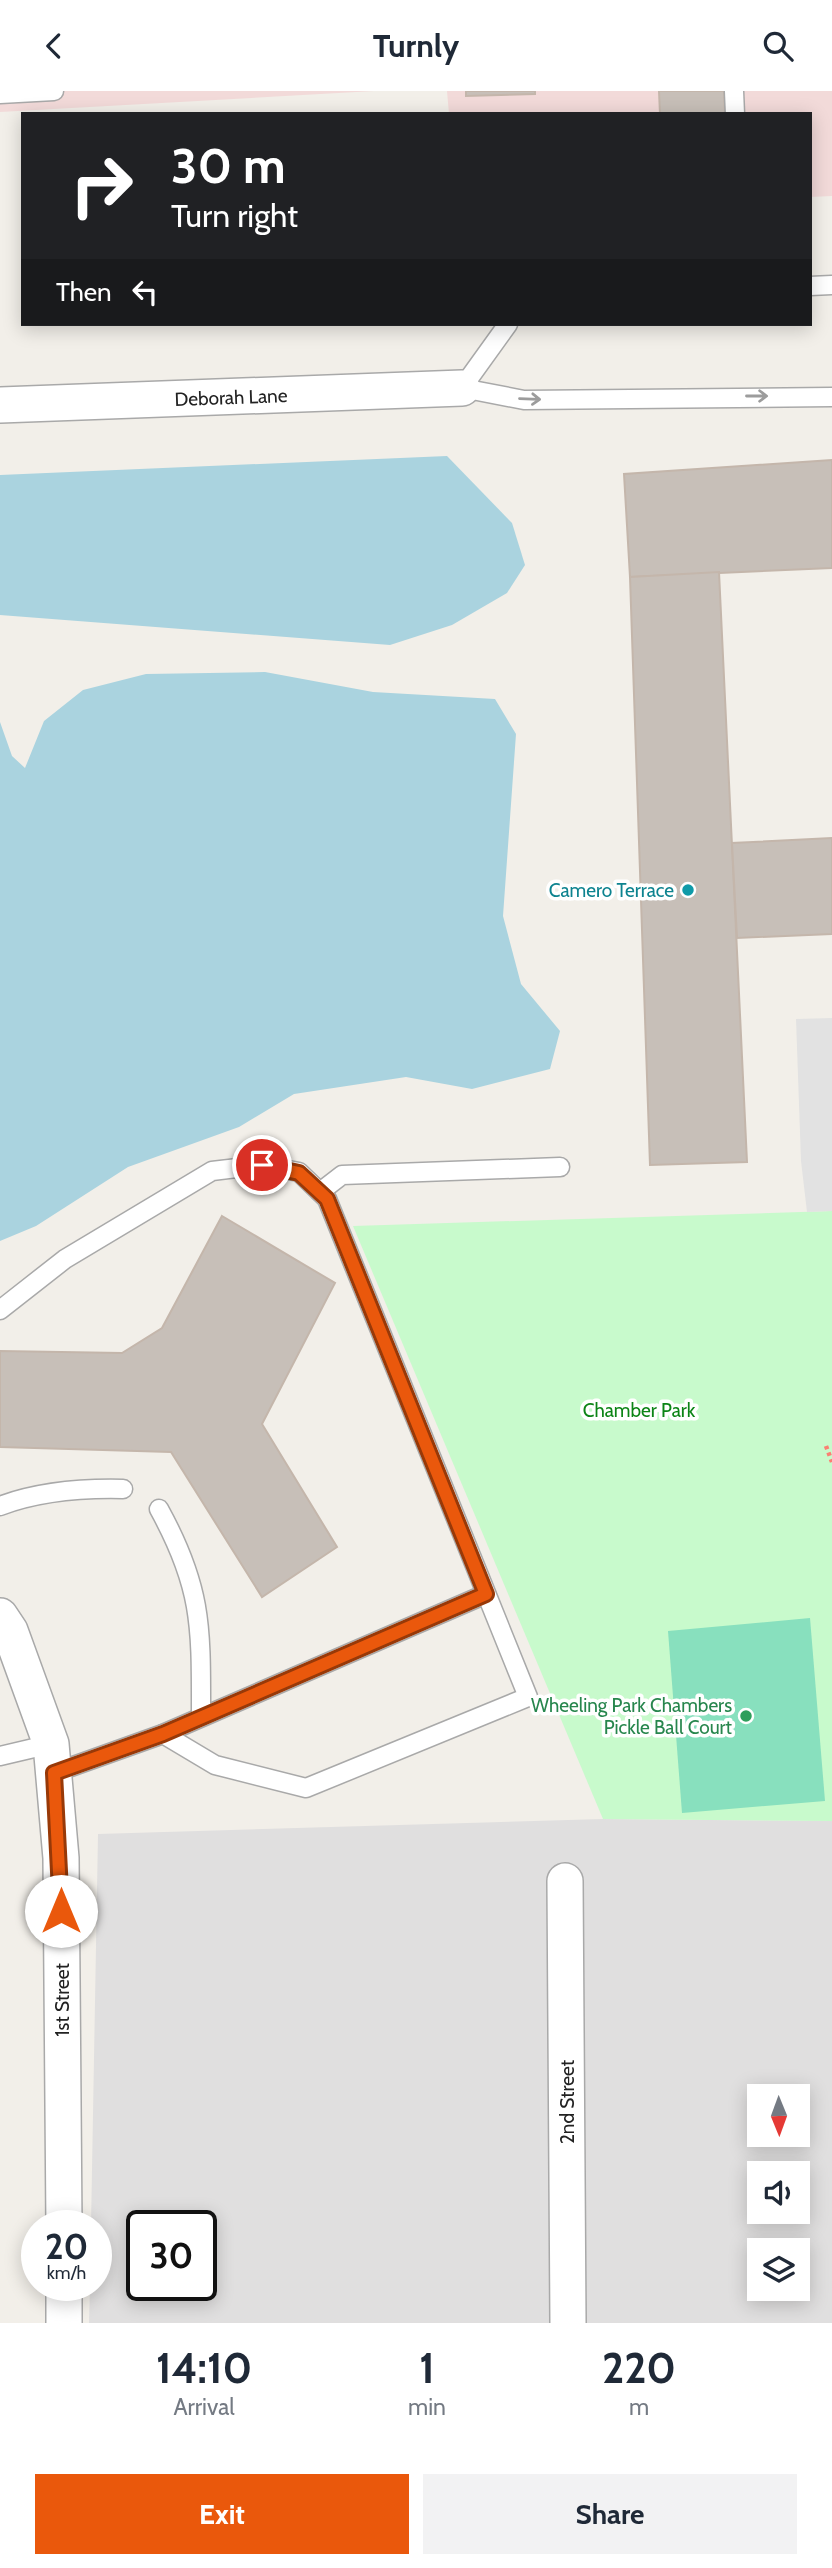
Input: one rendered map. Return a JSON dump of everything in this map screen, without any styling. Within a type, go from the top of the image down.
[{"type":"street","name":"Deborah Lane","points":[[0,405],[463,388]]},
{"type":"street","name":"1st Street","points":[[0,1616],[10,1632],[53,1759],[61,1859],[64,2210]]},
{"type":"street","name":"2nd Street","points":[[565,1881],[568,2323]]},
{"type":"street","points":[[64,2301],[64,2323]]},
{"type":"lane","points":[[0,94],[54,91]]},
{"type":"lane","points":[[734,91],[735,112]]},
{"type":"lane","points":[[812,286],[832,285]]},
{"type":"lane","points":[[507,326],[463,388],[524,400],[832,397]]},
{"type":"lane","points":[[0,1310],[65,1259],[212,1171],[262,1165],[299,1173],[327,1199],[528,1697],[306,1788],[215,1765],[163,1734]]},
{"type":"lane","points":[[320,1192],[342,1175],[560,1167]]},
{"type":"lane","points":[[0,1506],[35,1495],[84,1488],[123,1489]]},
{"type":"lane","points":[[159,1509],[181,1550],[197,1597],[201,1630],[201,1717]]},
{"type":"lane","points":[[0,1756],[53,1759],[163,1734],[486,1594]]},
{"type":"path","points":[[826,1446],[832,1462]]},
{"type":"shaded area","points":[[0,91],[374,91],[0,112]]},
{"type":"shaded area","points":[[447,91],[832,91],[832,196],[812,197],[812,112],[449,112]]},
{"type":"shaded area","points":[[832,1018],[832,1211],[807,1212],[801,1161],[796,1019]]},
{"type":"shaded area","points":[[603,1819],[832,1821],[832,2323],[89,2323],[90,2301],[112,2301],[112,2210],[91,2210],[98,1834]]},
{"type":"green space","name":"Chamber Park","points":[[832,1211],[832,1821],[603,1819],[353,1226]]},
{"type":"green space","name":"Wheeling Park Chambers Pickle Ball Court","points":[[810,1618],[825,1801],[682,1813],[668,1631]]},
{"type":"water","points":[[447,456],[512,523],[525,565],[507,593],[452,625],[390,645],[0,615],[0,475]]},
{"type":"water","points":[[265,672],[373,692],[495,699],[516,734],[503,916],[521,984],[560,1031],[550,1069],[472,1089],[406,1077],[294,1094],[239,1127],[128,1167],[36,1226],[0,1241],[0,722],[12,756],[25,768],[44,721],[83,690],[146,674]]},
{"type":"building","points":[[466,91],[535,91],[535,94],[466,96]]},
{"type":"building","points":[[659,91],[724,91],[725,112],[660,112]]},
{"type":"building","points":[[832,460],[832,568],[630,577],[624,474]]},
{"type":"building","name":"Camero Terrace","points":[[719,572],[747,1162],[650,1165],[630,577]]},
{"type":"building","points":[[832,838],[832,934],[737,938],[732,843]]},
{"type":"building","points":[[222,1216],[335,1283],[262,1424],[337,1547],[262,1597],[171,1452],[0,1447],[0,1351],[122,1353],[162,1328]]},
{"type":"place","name":"Camero Terrace","points":[[688,890]]},
{"type":"place","name":"Wheeling Park Chambers Pickle Ball Court","points":[[746,1716]]},
{"type":"route","points":[[61,1911],[61,1859],[54,1773],[163,1734],[486,1594],[327,1199],[299,1173],[262,1165]]}]
